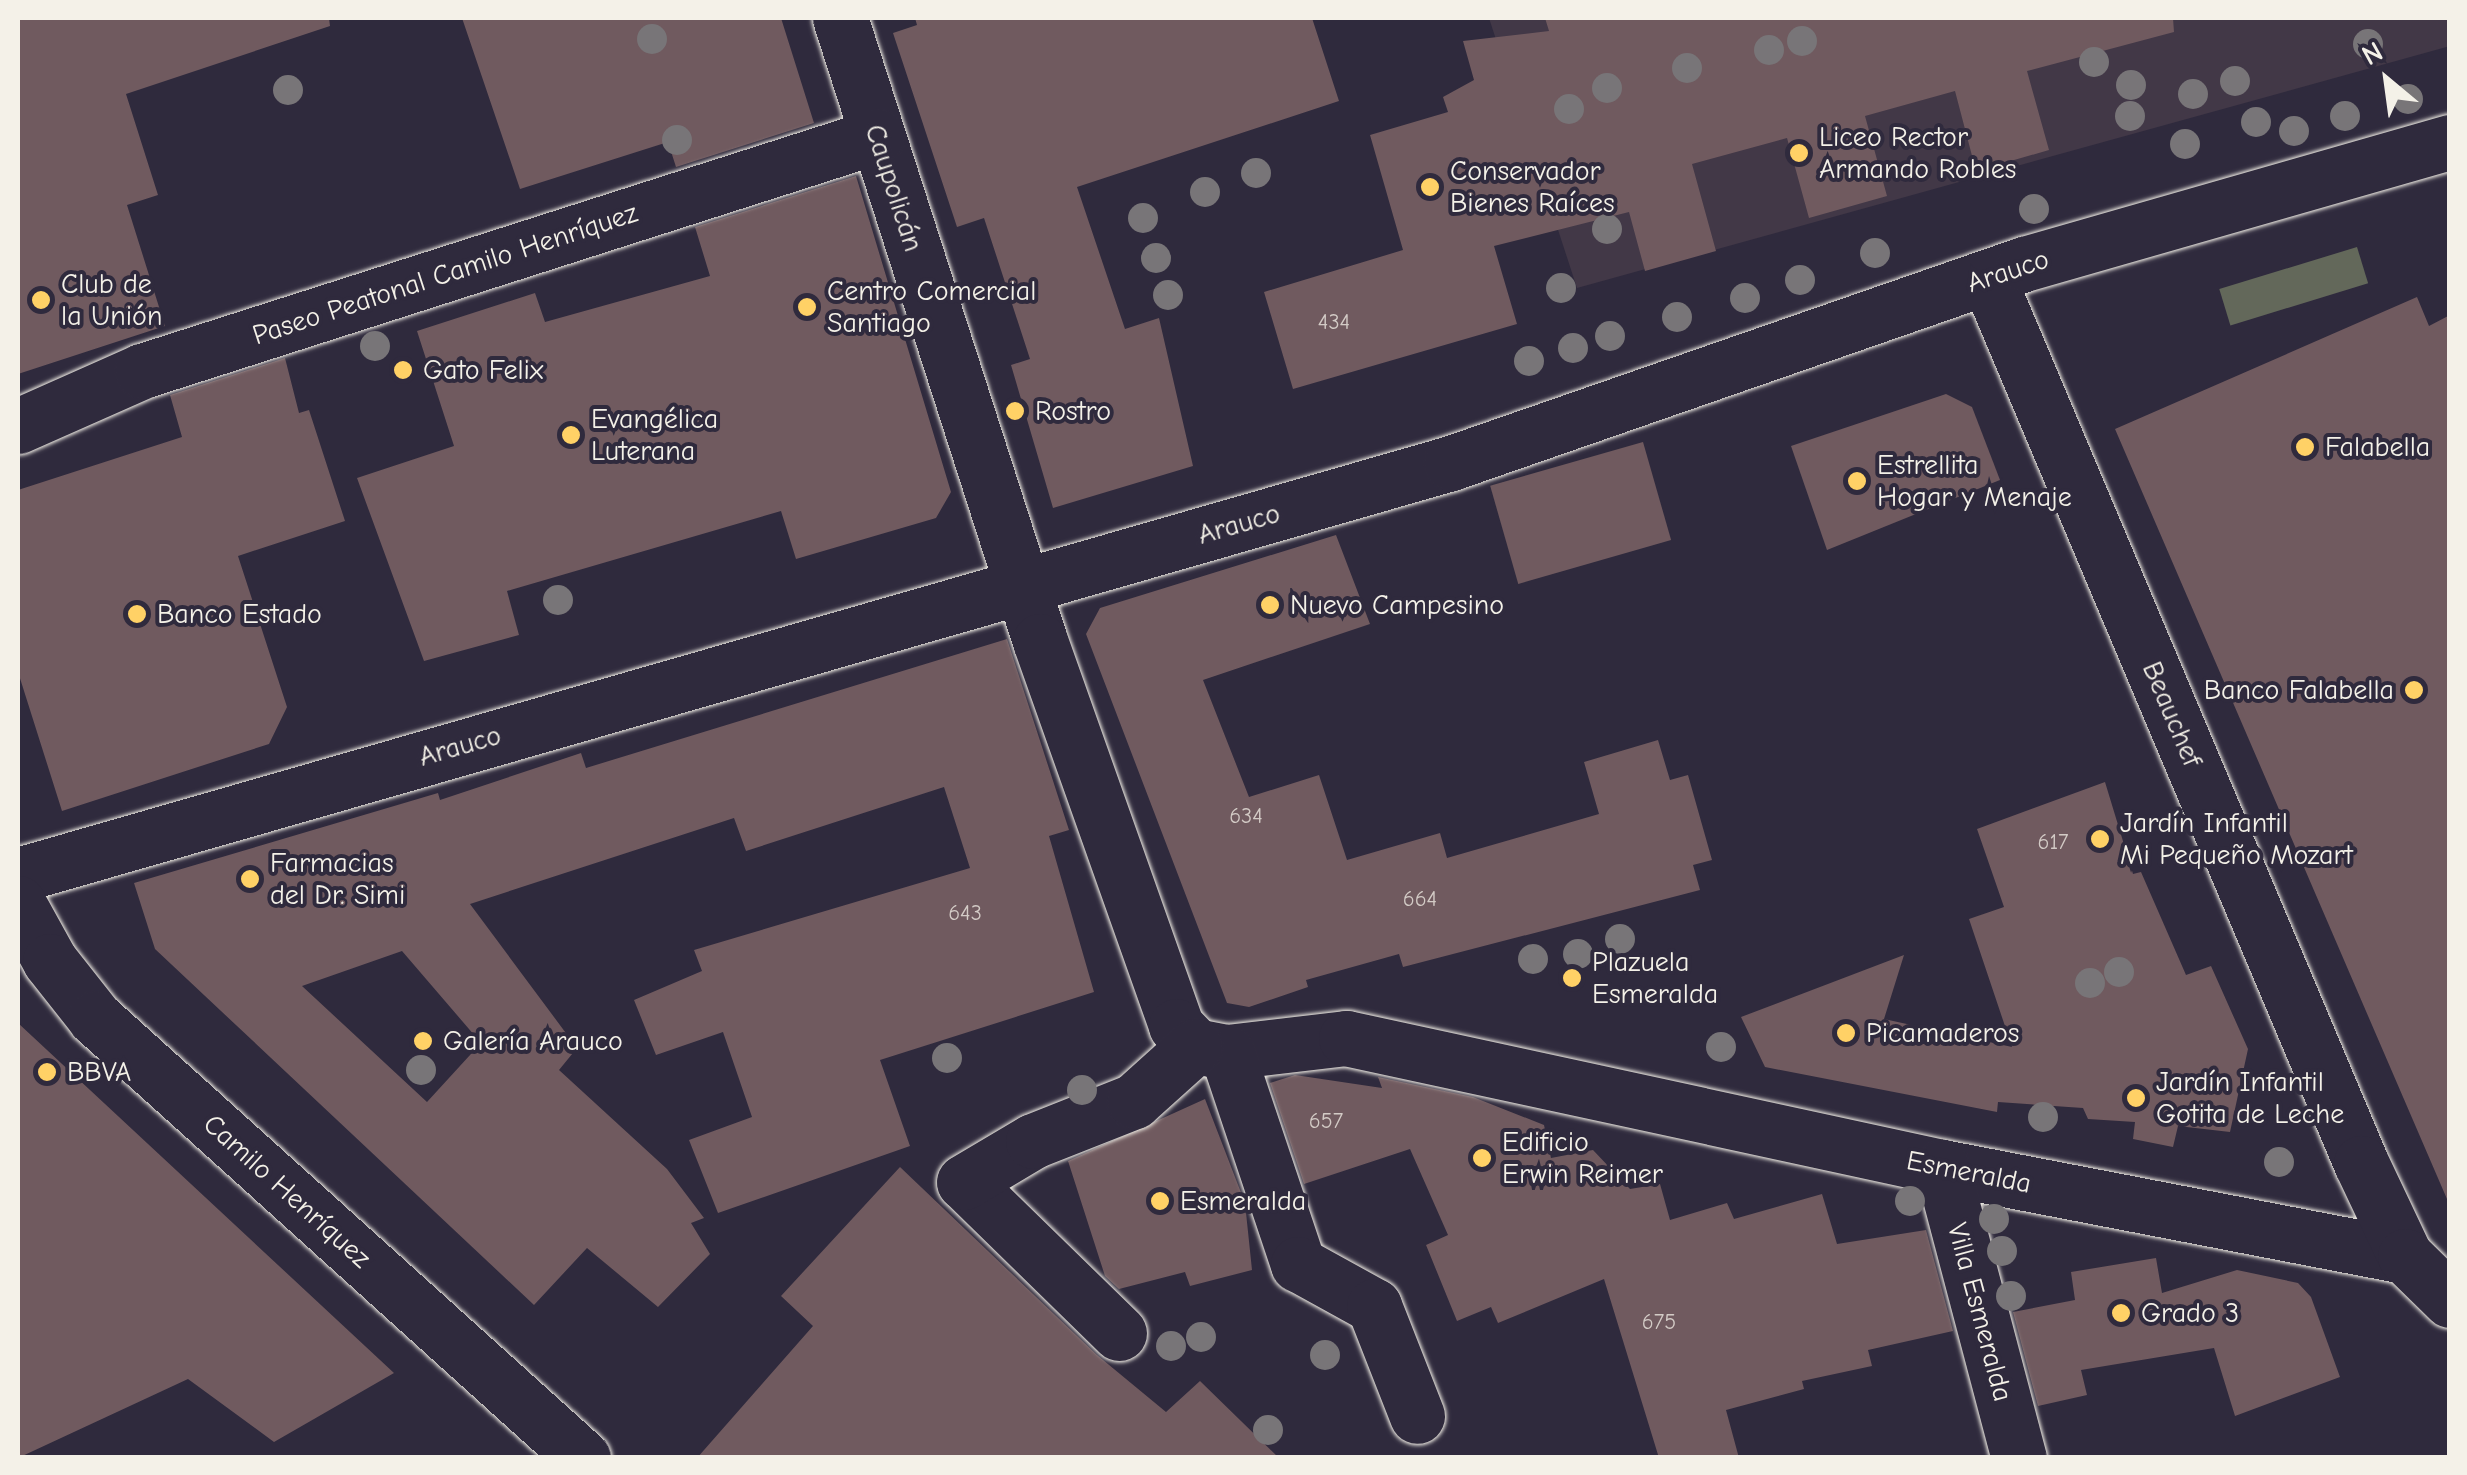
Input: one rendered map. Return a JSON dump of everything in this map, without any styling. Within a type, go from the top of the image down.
[{"type":"street","name":"Caupolicán","points":[[840,18],[1022,586]]},
{"type":"street","name":"Paseo Peatonal Camilo Henríquez","points":[[18,426],[142,371],[877,136]]},
{"type":"street","name":"Arauco","points":[[18,875],[1451,463],[1988,278],[2450,142]]},
{"type":"street","name":"Beauchef","points":[[1988,278],[2405,1256],[2450,1300]]},
{"type":"street","points":[[1022,586],[1176,1026],[1211,1049],[1298,1264],[1374,1306],[1417,1416]]},
{"type":"street","name":"Camilo Henríquez","points":[[18,902],[34,965],[583,1458]]},
{"type":"street","name":"Esmeralda","points":[[1211,1049],[1346,1038],[1942,1167],[2405,1256]]},
{"type":"street","points":[[1119,1333],[964,1182],[1033,1141],[1134,1101],[1211,1049]]},
{"type":"street","name":"Villa Esmeralda","points":[[1942,1167],[2019,1458]]},
{"type":"shaded area","name":"Liceo Rector Armando Robles","points":[[1489,18],[2449,18],[2450,46],[1577,288]]},
{"type":"green space","points":[[2357,247],[2368,283],[2230,325],[2219,289]]},
{"type":"building","points":[[18,18],[329,18],[330,26],[126,94],[158,195],[127,205],[165,326],[18,374]]},
{"type":"building","points":[[462,18],[781,18],[814,123],[676,167],[668,142],[520,189]]},
{"type":"building","points":[[915,18],[1312,18],[1339,101],[1077,187],[1125,329],[1159,318],[1193,466],[1053,508],[1011,365],[1030,359],[984,218],[957,227],[893,33],[917,25]]},
{"type":"building","name":"Liceo Rector Armando Robles","points":[[1545,18],[2173,18],[2174,32],[2027,71],[2049,150],[1976,171],[1955,91],[1865,116],[1887,196],[1809,218],[1787,138],[1692,164],[1716,251],[1645,271],[1629,212],[1494,246],[1517,324],[1293,389],[1264,292],[1403,250],[1370,135],[1448,112],[1443,97],[1474,80],[1463,41],[1549,31]]},
{"type":"building","points":[[856,176],[951,492],[936,518],[796,559],[781,511],[507,591],[519,635],[424,661],[357,478],[454,446],[417,331],[535,293],[545,322],[710,276],[695,227]]},
{"type":"building","points":[[2417,297],[2429,326],[2450,315],[2450,1206],[2115,429]]},
{"type":"building","name":"Banco Estado","points":[[285,358],[299,413],[309,410],[345,521],[238,556],[287,707],[269,744],[62,811],[18,672],[18,490],[182,437],[170,395]]},
{"type":"building","points":[[1946,394],[1972,407],[2000,480],[1827,550],[1791,446]]},
{"type":"building","points":[[1643,442],[1671,540],[1518,584],[1490,486]]},
{"type":"building","points":[[1336,535],[1370,624],[1203,680],[1249,797],[1319,775],[1347,860],[1440,833],[1447,858],[1599,814],[1584,762],[1658,740],[1670,780],[1688,775],[1712,860],[1693,865],[1700,890],[1403,967],[1399,954],[1306,980],[1308,987],[1249,1007],[1227,1003],[1086,634],[1100,608]]},
{"type":"building","points":[[1007,639],[1069,830],[1049,836],[1094,992],[880,1060],[910,1146],[718,1213],[689,1140],[752,1117],[723,1032],[656,1055],[634,1000],[702,971],[694,950],[970,868],[944,787],[746,851],[734,818],[470,904],[577,1048],[559,1070],[667,1169],[704,1218],[691,1223],[710,1254],[658,1307],[587,1248],[534,1305],[155,949],[134,883],[438,793],[440,800],[581,753],[586,768]],"holes":[[[402,951],[481,1043],[427,1102],[302,986]]]},
{"type":"building","points":[[2105,782],[2133,874],[2141,872],[2186,975],[2211,966],[2248,1049],[2230,1132],[2178,1126],[2173,1147],[2133,1139],[2135,1122],[2088,1119],[2083,1108],[1998,1102],[1997,1112],[1765,1067],[1741,1017],[1904,955],[1884,1019],[2012,1047],[1969,919],[2004,907],[1977,829]]},
{"type":"building","points":[[18,1023],[394,1373],[274,1442],[188,1379],[18,1458]]},
{"type":"building","points":[[1295,1075],[1382,1088],[1378,1077],[1473,1097],[1544,1125],[1551,1158],[1593,1150],[1630,1189],[1660,1184],[1670,1220],[1727,1203],[1734,1219],[1822,1194],[1837,1244],[1926,1230],[1953,1331],[1868,1350],[1872,1366],[1802,1381],[1804,1389],[1726,1410],[1739,1458],[1659,1458],[1604,1279],[1498,1323],[1491,1307],[1457,1321],[1426,1245],[1448,1235],[1410,1149],[1304,1184],[1270,1083]]},
{"type":"building","name":"Esmeralda","points":[[1205,1099],[1245,1203],[1252,1270],[1190,1286],[1185,1272],[1119,1289],[1105,1276],[1068,1161]]},
{"type":"building","points":[[900,1167],[1097,1355],[1166,1412],[1200,1381],[1279,1458],[697,1458],[813,1326],[781,1296]]},
{"type":"building","points":[[2156,1258],[2162,1293],[2237,1270],[2298,1283],[2311,1297],[2340,1377],[2235,1416],[2214,1348],[2081,1370],[2087,1395],[2038,1406],[2013,1312],[2075,1300],[2071,1272]]},
{"type":"place","name":"Liceo Rector Armando Robles","points":[[1799,153]]},
{"type":"place","name":"Conservador Bienes Raíces","points":[[1430,187]]},
{"type":"place","name":"Club de la Unión","points":[[41,300]]},
{"type":"place","name":"Centro Comercial Santiago","points":[[807,307]]},
{"type":"place","name":"Gato Felix","points":[[403,370]]},
{"type":"place","name":"Rostro","points":[[1015,411]]},
{"type":"place","name":"Evangélica Luterana","points":[[571,435]]},
{"type":"place","name":"Falabella","points":[[2305,447]]},
{"type":"place","name":"Estrellita Hogar y Menaje","points":[[1857,481]]},
{"type":"place","name":"Nuevo Campesino","points":[[1270,605]]},
{"type":"place","name":"Banco Estado","points":[[137,614]]},
{"type":"place","name":"Banco Falabella","points":[[2414,690]]},
{"type":"place","name":"Jardín Infantil Mi Pequeño Mozart","points":[[2100,839]]},
{"type":"place","name":"Farmacias del Dr. Simi","points":[[250,879]]},
{"type":"place","name":"Plazuela Esmeralda","points":[[1572,978]]},
{"type":"place","name":"Picamaderos","points":[[1846,1033]]},
{"type":"place","name":"Galería Arauco","points":[[423,1041]]},
{"type":"place","name":"BBVA","points":[[47,1072]]},
{"type":"place","name":"Jardín Infantil Gotita de Leche","points":[[2136,1098]]},
{"type":"place","name":"Edificio Erwin Reimer","points":[[1482,1158]]},
{"type":"place","name":"Esmeralda","points":[[1160,1201]]},
{"type":"place","name":"Grado 3","points":[[2121,1313]]}]
